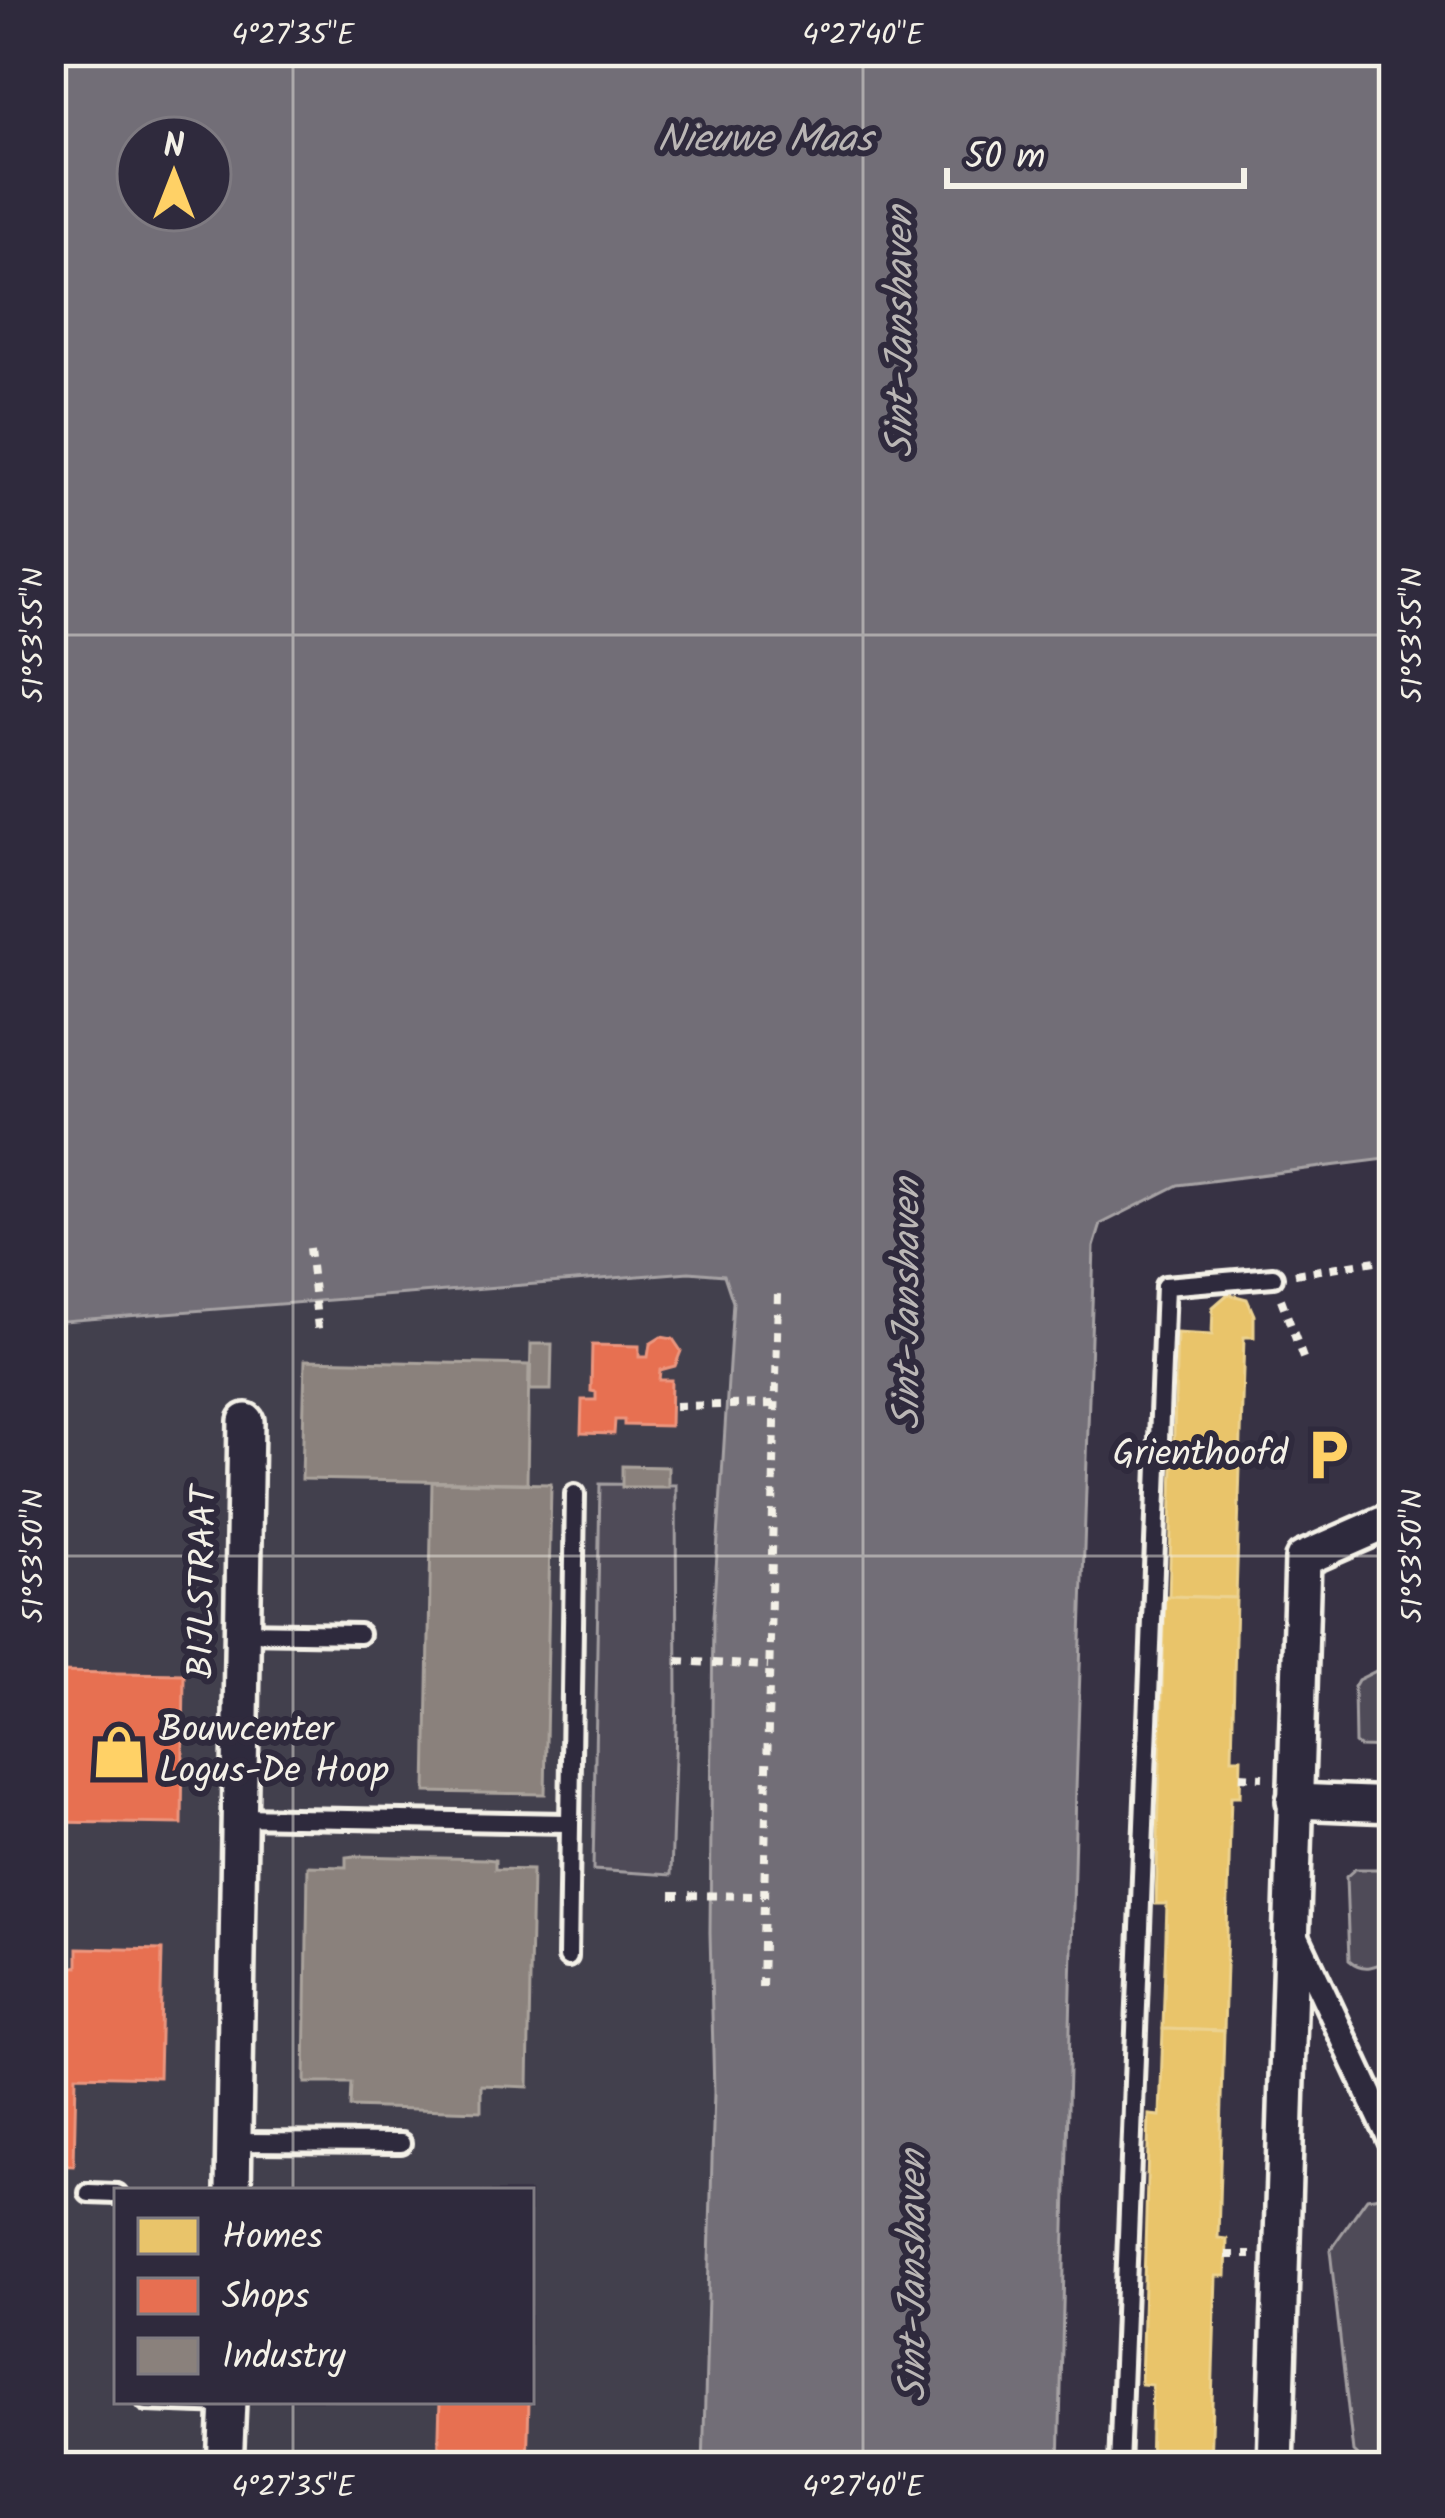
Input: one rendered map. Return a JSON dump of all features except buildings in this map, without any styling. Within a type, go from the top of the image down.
[{"type":"street","name":"BIJLSTRAAT","points":[[233,2188],[246,1421]]},
{"type":"street","points":[[1275,2467],[1303,1559],[1394,1519]]},
{"type":"street","points":[[1294,1801],[1394,1804]]},
{"type":"street","points":[[1289,1922],[1394,2146]]},
{"type":"street","points":[[225,2467],[228,2404]]},
{"type":"lane","points":[[1119,2467],[1166,1286],[1273,1277]]},
{"type":"lane","points":[[568,1958],[575,1494]]},
{"type":"lane","points":[[241,1632],[359,1634]]},
{"type":"lane","points":[[240,1817],[568,1823]]},
{"type":"lane","points":[[234,2143],[401,2143]]},
{"type":"lane","points":[[89,2193],[114,2194]]},
{"type":"path","points":[[309,1248],[319,1336]]},
{"type":"path","points":[[1306,1366],[1273,1277],[1394,1258]]},
{"type":"path","points":[[762,1987],[778,1293]]},
{"type":"path","points":[[676,1406],[773,1404]]},
{"type":"path","points":[[677,1661],[768,1666]]},
{"type":"path","points":[[670,1895],[763,1896]]},
{"type":"shaded area","points":[[855,1179],[766,2467],[51,2467],[51,1266]]},
{"type":"shaded area","points":[[600,1484],[676,1485],[677,1700],[671,1875],[593,1870]]},
{"type":"shaded area","points":[[1394,1662],[1394,1748],[1359,1747],[1355,1744],[1354,1687],[1358,1680]]},
{"type":"shaded area","points":[[1355,1869],[1394,1869],[1394,1958],[1371,1967],[1349,1960],[1346,1877]]},
{"type":"shaded area","points":[[1381,2196],[1394,2220],[1394,2455],[1375,2464],[1353,2452],[1330,2250],[1367,2198]]},
{"type":"water","points":[[51,51],[1394,51],[1394,1158],[1178,1185],[1101,1224],[1094,1247],[1059,2467],[703,2467],[714,2092],[710,1933],[713,1617],[733,1302],[724,1275],[689,1272],[51,1322]]},
{"type":"place","name":"Grienthoofd","points":[[1328,1455]]},
{"type":"place","name":"Bouwcenter Logus-De Hoop","points":[[119,1752]]},
{"type":"water label","name":"Nieuwe Maas","points":[[765,141]]},
{"type":"water label","name":"Sint-Janshaven","points":[[902,332]]},
{"type":"water label","name":"Sint-Janshaven","points":[[909,1304]]},
{"type":"water label","name":"Sint-Janshaven","points":[[915,2276]]}]
